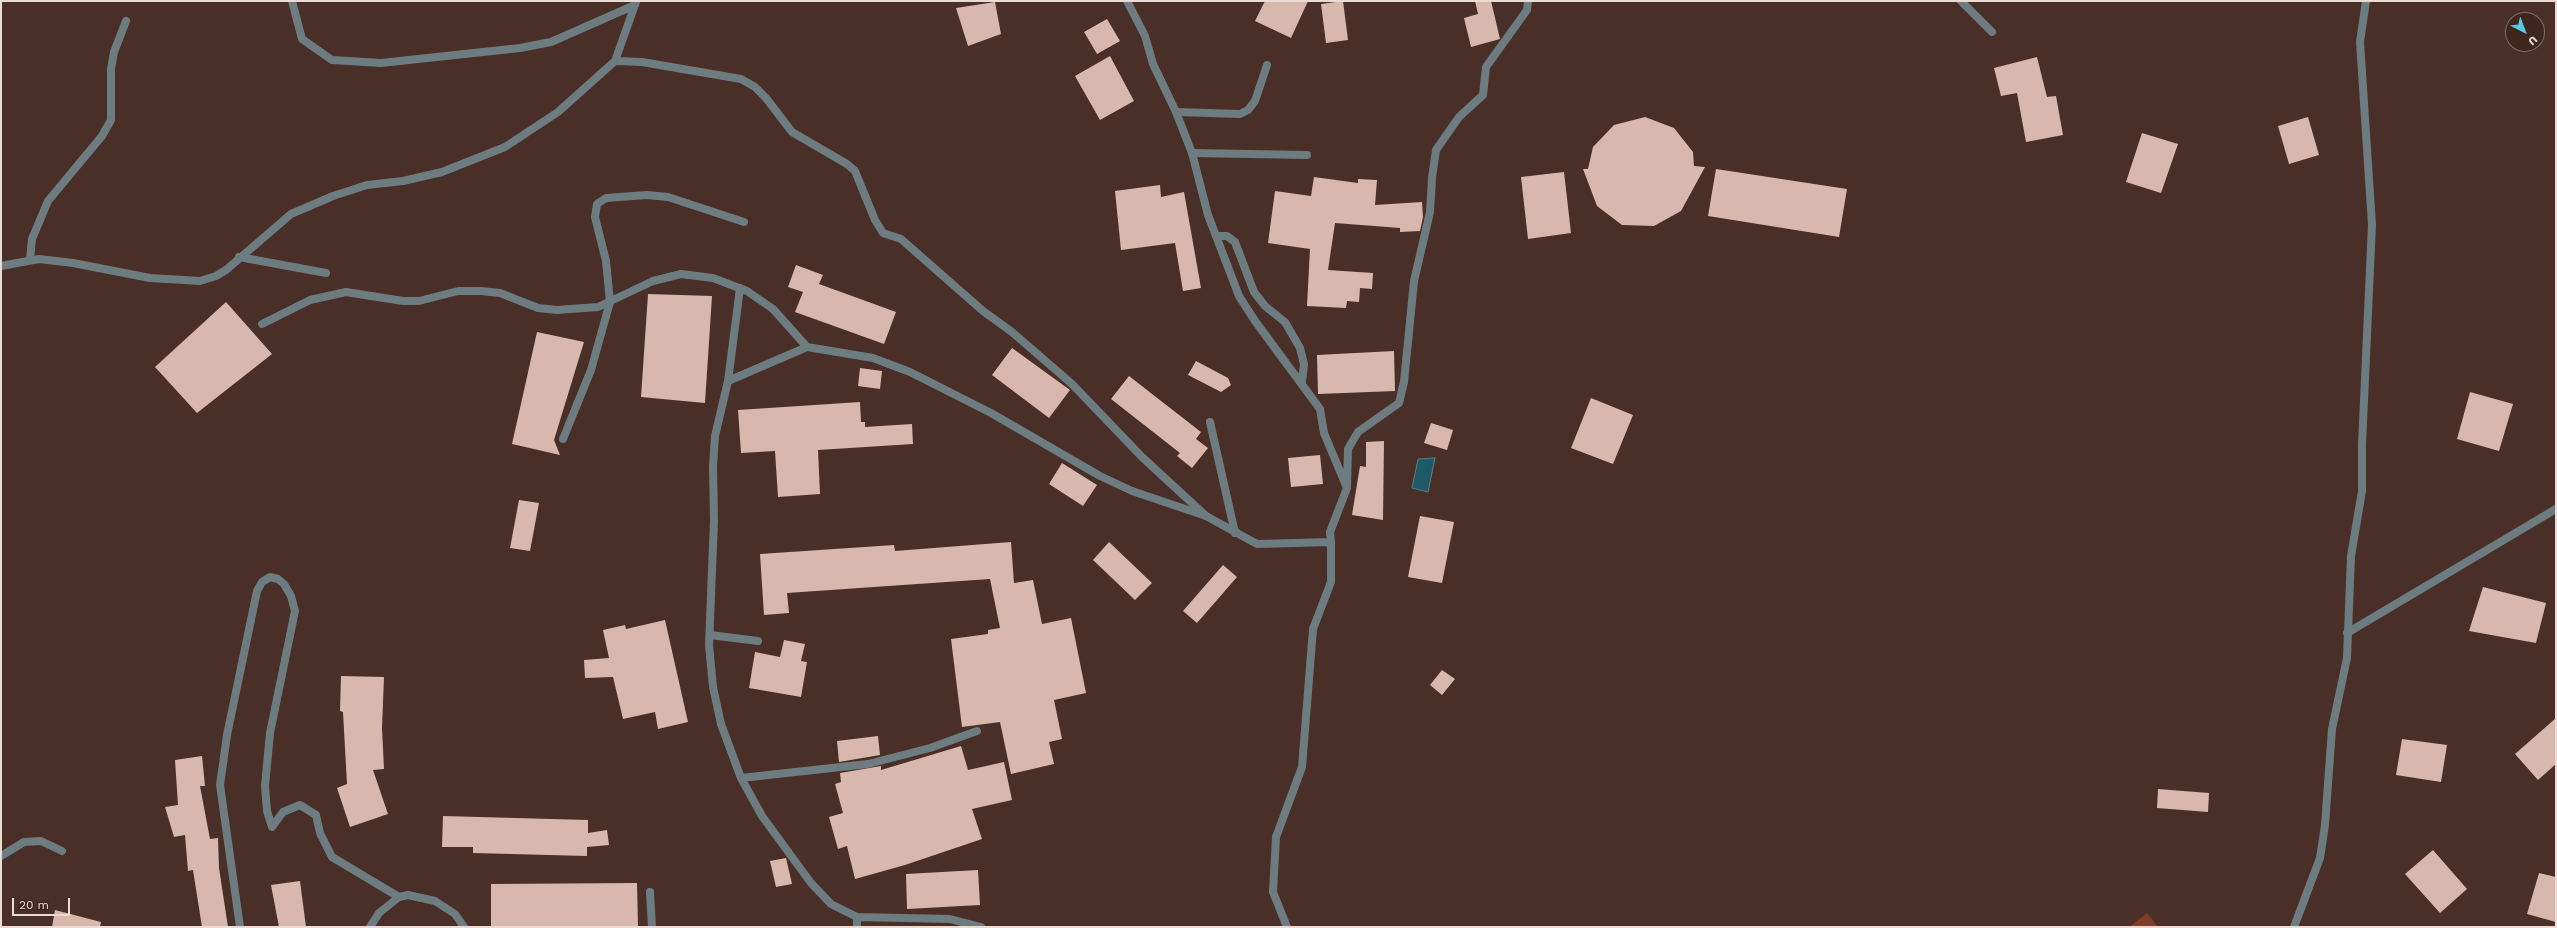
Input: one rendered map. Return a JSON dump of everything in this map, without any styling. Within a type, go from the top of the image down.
[{"type":"street","points":[[292,1],[302,39],[332,60],[381,63],[520,48],[551,42],[636,3]]},
{"type":"street","points":[[1127,1],[1145,36],[1153,64],[1176,112],[1192,153],[1208,215],[1240,296],[1255,320],[1302,382],[1320,409],[1324,433],[1347,488]]},
{"type":"street","points":[[1287,927],[1273,892],[1276,837],[1302,766],[1313,629],[1331,582],[1330,532],[1347,488],[1348,448],[1358,432],[1399,403],[1404,382],[1414,281],[1430,212],[1432,178],[1436,150],[1459,117],[1483,95],[1486,67],[1527,10],[1528,1]]},
{"type":"street","points":[[1961,1],[1992,32]]},
{"type":"street","points":[[2294,927],[2320,858],[2325,825],[2332,729],[2347,658],[2351,556],[2362,491],[2362,445],[2372,225],[2360,42],[2366,1]]},
{"type":"street","points":[[1,266],[30,260],[73,263],[150,278],[200,281],[216,276],[291,214],[333,196],[367,185],[403,181],[442,172],[505,147],[558,112],[615,61],[636,3]]},
{"type":"street","points":[[30,260],[32,238],[39,218],[48,201],[102,136],[111,120],[111,69],[114,52],[126,21]]},
{"type":"street","points":[[615,61],[642,62],[698,71],[741,79],[755,87],[766,98],[792,132],[847,164],[855,171],[875,220],[883,233],[901,239],[983,312],[1012,332],[1072,384],[1142,457],[1206,516]]},
{"type":"street","points":[[1176,112],[1230,114],[1244,112],[1255,101],[1267,65]]},
{"type":"street","points":[[1192,153],[1307,155]]},
{"type":"street","points":[[563,438],[590,370],[610,302],[606,260],[595,217],[597,204],[606,198],[647,195],[668,197],[744,222]]},
{"type":"street","points":[[1217,236],[1227,236],[1236,242],[1254,292],[1265,306],[1285,322],[1300,348],[1304,364],[1302,382]]},
{"type":"street","points":[[240,257],[326,273]]},
{"type":"street","points":[[262,324],[310,300],[346,292],[402,301],[419,301],[458,291],[481,290],[500,293],[538,308],[557,310],[598,307],[653,282],[681,274],[713,278],[740,288],[773,309],[807,347]]},
{"type":"street","points":[[740,288],[728,381],[717,430],[713,466],[714,521],[710,635],[713,688],[719,716],[741,778],[762,816],[811,883],[831,904],[857,917],[950,919],[981,927]]},
{"type":"street","points":[[728,381],[807,347],[873,358],[894,364],[991,413],[1100,476],[1132,491],[1206,516],[1257,544],[1331,542]]},
{"type":"street","points":[[1210,422],[1235,532]]},
{"type":"street","points":[[2347,633],[2556,509]]},
{"type":"street","points":[[240,927],[220,784],[227,734],[257,591],[262,582],[270,577],[278,579],[284,584],[291,596],[295,611],[270,733],[265,786],[267,811],[272,827],[283,812],[300,805],[316,815],[320,833],[332,857],[399,897],[422,897],[435,901],[455,914],[464,927]]},
{"type":"street","points":[[710,635],[758,642]]},
{"type":"street","points":[[741,778],[868,764],[930,748],[977,731]]},
{"type":"street","points":[[1,856],[24,842],[41,841],[62,850]]},
{"type":"street","points":[[650,892],[652,927]]},
{"type":"street","points":[[370,927],[379,913],[399,897]]},
{"type":"street","points":[[857,917],[857,927]]},
{"type":"shaded area","points":[[2147,913],[2158,927],[2129,927]]},
{"type":"water","points":[[1435,458],[1428,492],[1412,488],[1418,459]]},
{"type":"building","points":[[1265,1],[1308,1],[1291,38],[1255,21]]},
{"type":"building","points":[[1343,1],[1348,40],[1326,43],[1321,4]]},
{"type":"building","points":[[1475,1],[1491,1],[1500,39],[1471,47],[1464,18],[1478,14]]},
{"type":"building","points":[[995,2],[1001,34],[968,46],[956,8]]},
{"type":"building","points":[[1107,19],[1120,41],[1097,54],[1084,32]]},
{"type":"building","points":[[1110,56],[1134,101],[1100,120],[1075,76]]},
{"type":"building","points":[[2037,57],[2047,97],[2056,96],[2063,135],[2026,142],[2017,93],[2001,96],[1994,68]]},
{"type":"building","points":[[1645,117],[1674,128],[1693,152],[1694,166],[1705,167],[1681,211],[1654,226],[1622,225],[1597,206],[1583,169],[1588,169],[1593,147],[1614,125]]},
{"type":"building","points":[[2308,117],[2319,155],[2289,164],[2278,126]]},
{"type":"building","points":[[2142,133],[2178,144],[2161,193],[2126,182]]},
{"type":"building","points":[[1716,169],[1847,189],[1839,237],[1708,216]]},
{"type":"building","points":[[1564,172],[1571,233],[1528,239],[1521,177]]},
{"type":"building","points":[[1314,177],[1358,183],[1358,179],[1377,180],[1375,205],[1422,202],[1423,217],[1420,231],[1400,232],[1400,228],[1335,223],[1328,270],[1373,273],[1372,289],[1360,288],[1359,302],[1347,301],[1346,308],[1307,306],[1310,249],[1268,243],[1275,191],[1311,196]]},
{"type":"building","points":[[1160,185],[1161,197],[1184,192],[1201,288],[1183,291],[1175,243],[1121,250],[1115,191]]},
{"type":"building","points":[[796,265],[823,275],[819,284],[896,312],[884,344],[795,312],[803,292],[788,287]]},
{"type":"building","points":[[648,294],[712,296],[705,403],[641,397]]},
{"type":"building","points":[[226,302],[272,354],[197,413],[155,367]]},
{"type":"building","points":[[537,332],[584,342],[554,440],[560,455],[512,444]]},
{"type":"building","points":[[1012,348],[1070,390],[1049,418],[992,375]]},
{"type":"building","points":[[1394,351],[1395,391],[1318,394],[1317,355]]},
{"type":"building","points":[[1196,361],[1228,378],[1231,385],[1221,392],[1188,375]]},
{"type":"building","points":[[860,368],[882,371],[880,389],[858,386]]},
{"type":"building","points":[[1129,376],[1201,432],[1196,439],[1208,448],[1192,468],[1177,456],[1180,453],[1111,399]]},
{"type":"building","points":[[2470,392],[2513,404],[2499,451],[2457,439]]},
{"type":"building","points":[[1591,398],[1633,415],[1613,464],[1571,448]]},
{"type":"building","points":[[860,402],[861,422],[865,422],[865,427],[912,424],[913,444],[818,450],[820,494],[778,497],[775,451],[741,453],[738,410]]},
{"type":"building","points":[[1431,423],[1453,430],[1447,450],[1424,443]]},
{"type":"building","points":[[1384,441],[1383,520],[1352,515],[1360,466],[1366,467],[1366,442]]},
{"type":"building","points":[[1320,455],[1323,484],[1291,487],[1288,458]]},
{"type":"building","points":[[1062,463],[1097,485],[1083,506],[1049,484]]},
{"type":"building","points":[[519,500],[539,503],[530,551],[510,548]]},
{"type":"building","points":[[1420,516],[1454,522],[1442,583],[1408,577]]},
{"type":"building","points":[[1011,542],[1014,583],[1033,580],[1042,624],[1071,618],[1086,693],[1054,700],[1062,739],[1049,742],[1054,764],[1011,774],[1000,722],[962,727],[951,639],[988,634],[988,630],[1000,628],[990,579],[787,593],[789,613],[764,615],[760,554],[894,545],[895,551]]},
{"type":"building","points":[[1109,542],[1152,583],[1135,600],[1093,560]]},
{"type":"building","points":[[1223,565],[1237,577],[1197,623],[1183,611]]},
{"type":"building","points":[[2483,587],[2546,603],[2536,643],[2469,631]]},
{"type":"building","points":[[665,620],[688,722],[658,729],[655,712],[623,719],[613,677],[585,678],[584,660],[609,658],[603,630],[625,625],[626,629]]},
{"type":"building","points":[[784,640],[805,644],[801,661],[807,662],[801,697],[749,688],[755,652],[780,657]]},
{"type":"building","points":[[1442,670],[1455,679],[1442,695],[1430,685]]},
{"type":"building","points":[[341,676],[384,677],[382,728],[384,769],[373,770],[388,814],[350,827],[337,788],[347,784],[343,712],[340,711]]},
{"type":"building","points":[[2556,718],[2556,764],[2538,780],[2515,754]]},
{"type":"building","points":[[878,736],[880,755],[839,762],[837,741]]},
{"type":"building","points":[[2402,739],[2447,745],[2441,782],[2396,775]]},
{"type":"building","points":[[961,746],[968,770],[1004,762],[1012,800],[972,809],[982,839],[905,865],[855,879],[847,846],[838,849],[829,817],[843,813],[835,784],[841,782],[840,773],[881,766],[881,770]]},
{"type":"building","points":[[202,756],[205,786],[200,786],[210,839],[218,838],[219,868],[228,927],[202,927],[193,870],[188,871],[185,835],[174,837],[165,807],[178,805],[175,760]]},
{"type":"building","points":[[2158,789],[2209,793],[2208,812],[2157,808]]},
{"type":"building","points":[[443,816],[588,820],[588,833],[607,830],[609,845],[587,847],[587,856],[473,853],[473,847],[442,847]]},
{"type":"building","points":[[2433,850],[2467,889],[2440,913],[2405,874]]},
{"type":"building","points":[[786,858],[792,884],[776,887],[770,861]]},
{"type":"building","points":[[978,870],[980,905],[907,909],[906,874]]},
{"type":"building","points":[[2539,873],[2556,877],[2556,922],[2527,914]]},
{"type":"building","points":[[300,881],[306,927],[279,927],[271,885]]},
{"type":"building","points":[[637,883],[638,927],[491,927],[491,884]]},
{"type":"building","points":[[55,910],[101,922],[100,927],[52,927]]}]
